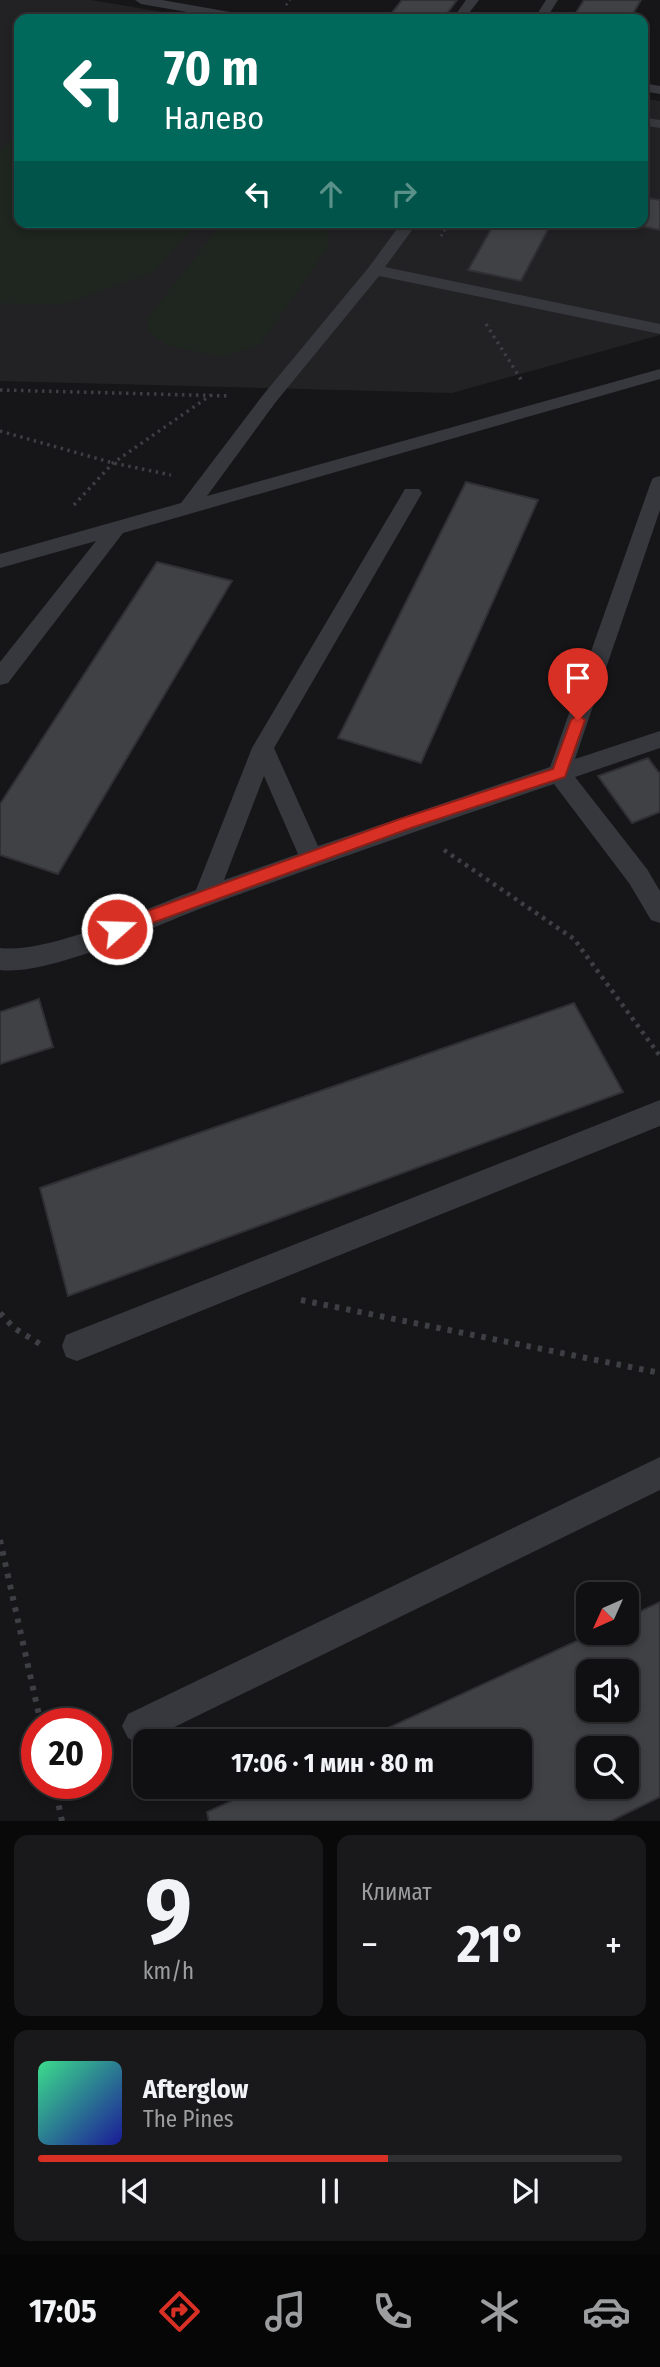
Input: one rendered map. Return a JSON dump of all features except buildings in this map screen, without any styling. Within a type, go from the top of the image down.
[{"type":"lane","points":[[141,0],[219,14]]},
{"type":"lane","points":[[188,508],[269,399],[375,270],[406,228]]},
{"type":"lane","points":[[375,270],[660,329]]},
{"type":"lane","points":[[0,561],[660,374]]},
{"type":"lane","points":[[559,773],[660,482]]},
{"type":"lane","points":[[206,896],[264,748],[412,494]]},
{"type":"lane","points":[[0,677],[116,528]]},
{"type":"lane","points":[[0,959],[13,963],[73,946],[405,824],[660,739]]},
{"type":"lane","points":[[264,748],[312,857]]},
{"type":"lane","points":[[559,773],[638,876],[660,913]]},
{"type":"lane","points":[[77,1346],[660,1113]]},
{"type":"lane","points":[[140,1726],[660,1473]]},
{"type":"path","points":[[286,5],[290,0]]},
{"type":"path","points":[[0,390],[269,399]]},
{"type":"path","points":[[31,552],[113,463],[212,395]]},
{"type":"path","points":[[0,431],[113,463],[206,483]]},
{"type":"path","points":[[405,824],[574,939],[660,1056]]},
{"type":"path","points":[[293,1298],[660,1373]]},
{"type":"path","points":[[0,1540],[37,1708]]},
{"type":"path","points":[[57,1799],[62,1821]]},
{"type":"shaded area","points":[[0,0],[91,0],[174,14],[14,14],[14,228],[648,228],[648,99],[660,101],[660,335],[452,393],[0,381]]},
{"type":"shaded area","points":[[14,137],[14,228],[193,228],[154,272],[61,305],[0,303],[0,151]]},
{"type":"shaded area","points":[[221,228],[318,228],[328,232],[329,246],[260,345],[222,357],[167,345],[149,332],[147,319]]},
{"type":"route","points":[[117,929],[405,824],[559,773],[578,720]]}]
